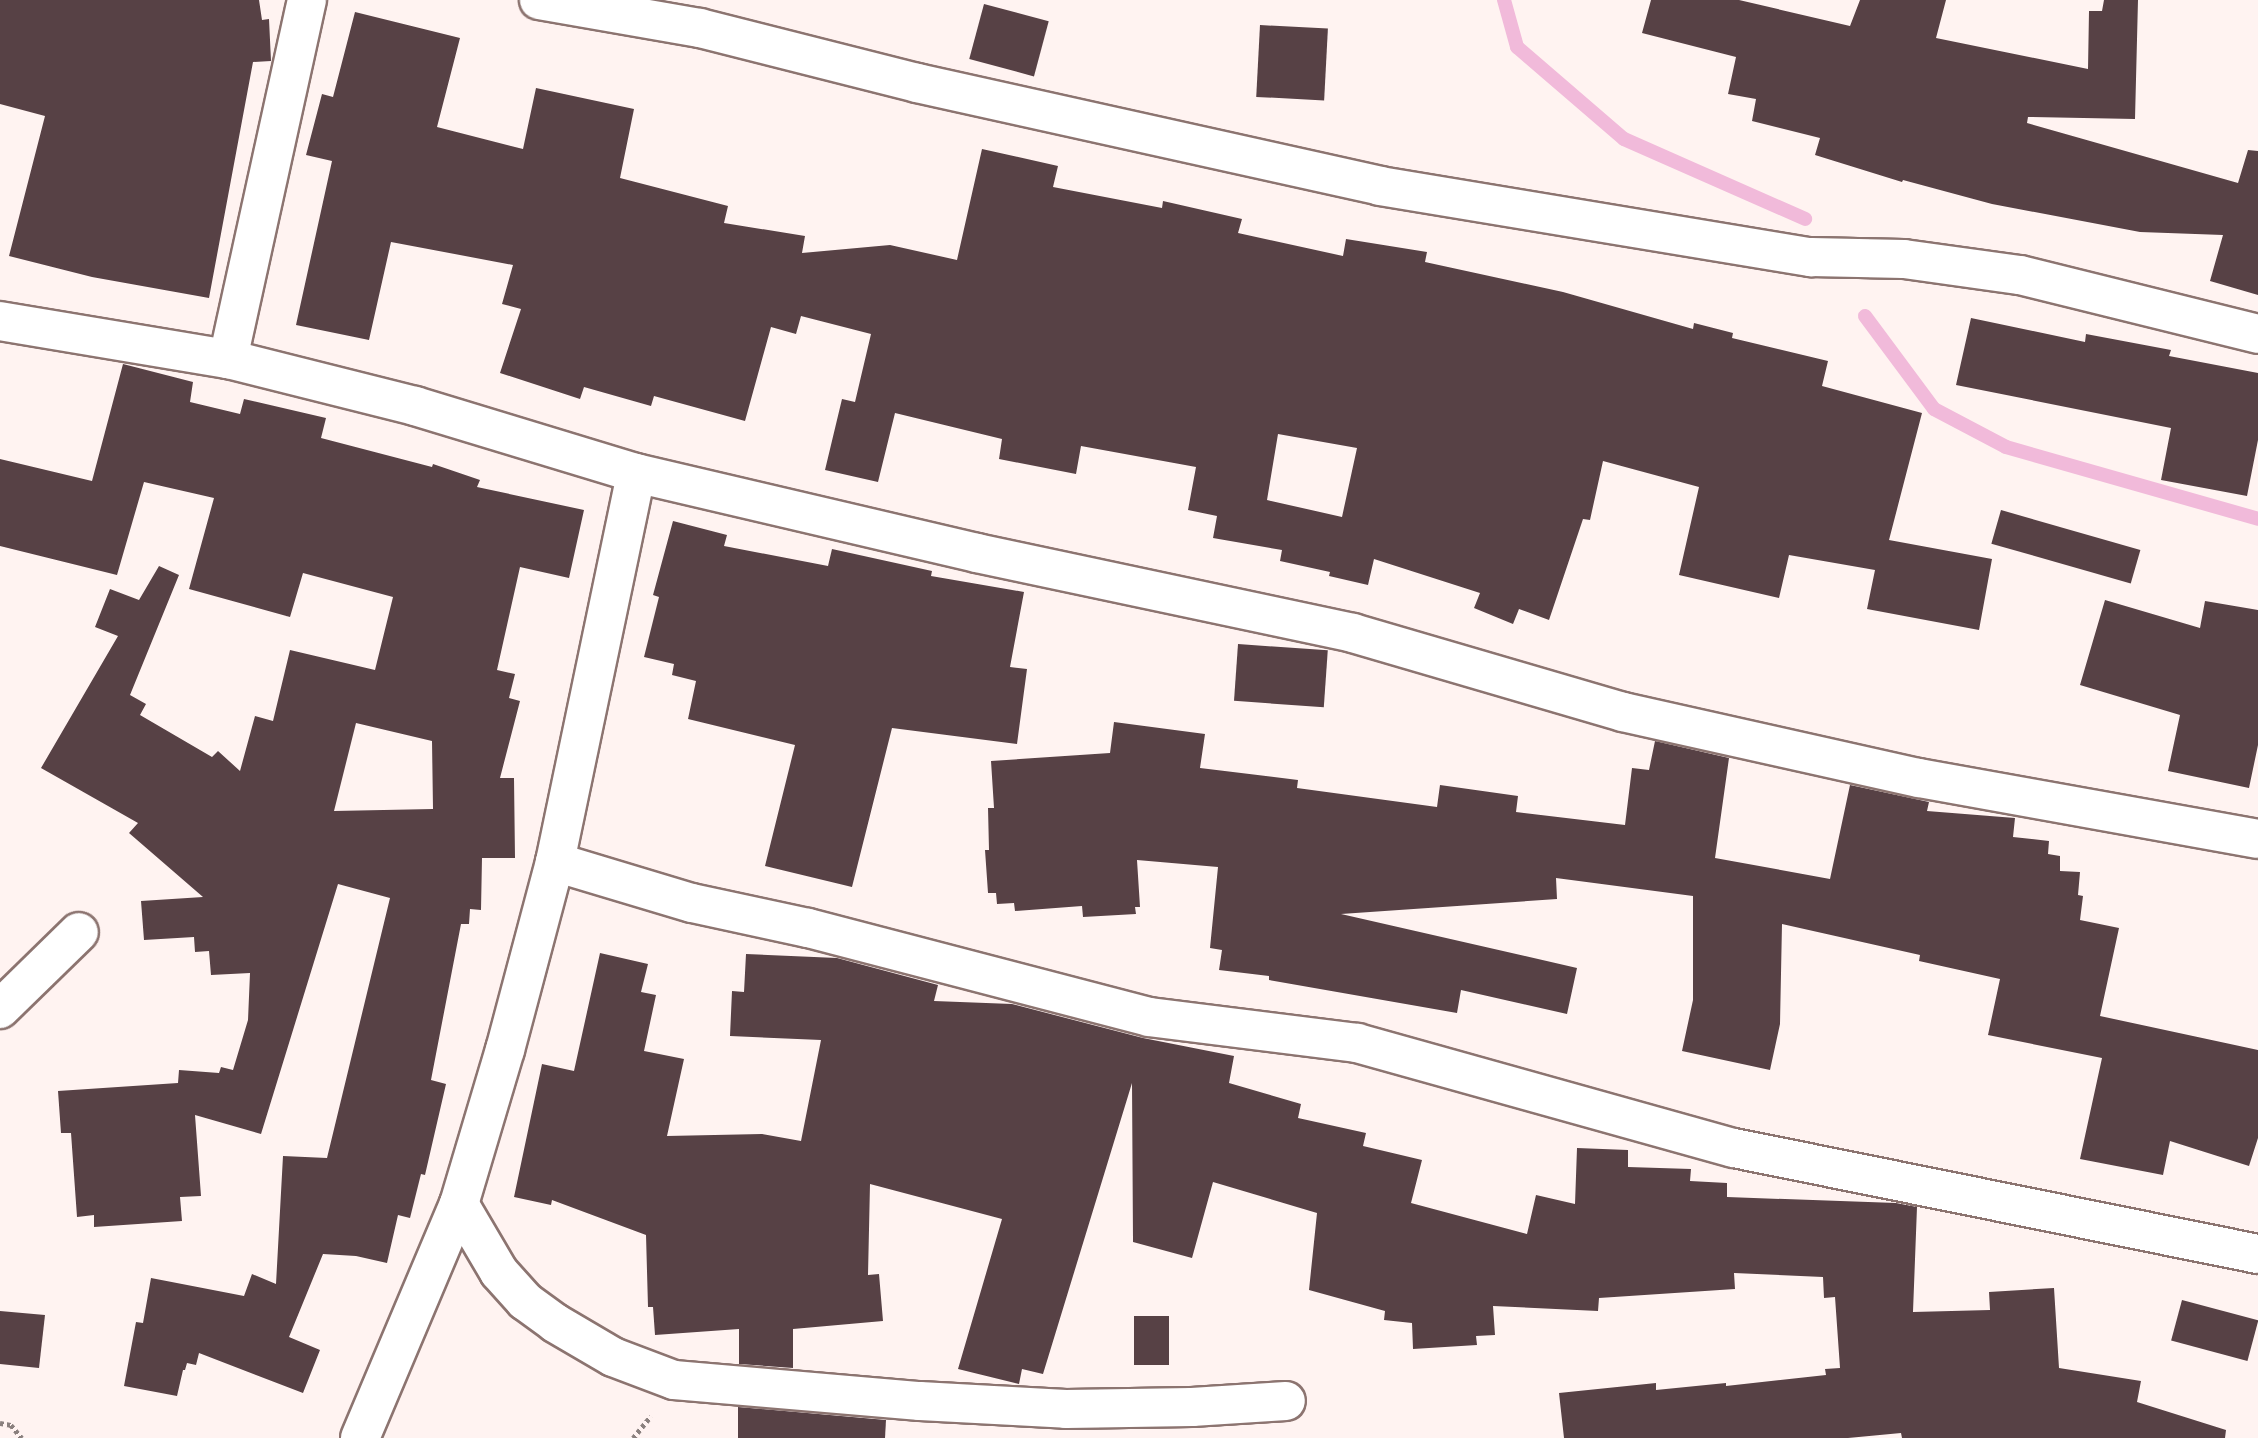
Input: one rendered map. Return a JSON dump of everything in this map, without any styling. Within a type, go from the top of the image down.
[{"type":"street","points":[[228,359],[307,0]]},
{"type":"street","points":[[539,0],[700,29],[917,83],[1380,186],[1811,257],[1904,259],[2020,275],[2258,334]]},
{"type":"street","points":[[0,321],[228,359],[415,406],[636,473],[977,553],[1353,634],[1623,712],[1919,778],[2258,839]]},
{"type":"street","points":[[360,1438],[458,1203],[505,1050],[555,862],[636,473]]},
{"type":"street","points":[[555,862],[692,902],[808,928],[1149,1017],[1357,1043],[1734,1148],[2258,1254]]},
{"type":"street","points":[[0,1009],[79,932]]},
{"type":"street","points":[[458,1203],[499,1272],[525,1301],[555,1323],[613,1357],[674,1380],[907,1400],[1066,1409],[1192,1407],[1286,1401]]},
{"type":"path","points":[[0,1423],[10,1425],[22,1438]]},
{"type":"building","points":[[0,0],[259,0],[262,20],[269,19],[271,61],[253,62],[209,298],[92,277],[9,256],[45,116],[0,104]]},
{"type":"building","points":[[1651,0],[1739,0],[1850,26],[1860,0],[1946,0],[1936,38],[2088,69],[2089,11],[2102,11],[2104,0],[2138,0],[2135,119],[2028,117],[2027,123],[2238,183],[2248,150],[2258,151],[2258,295],[2210,281],[2223,235],[2140,232],[1992,204],[1903,180],[1902,182],[1815,155],[1820,138],[1752,121],[1756,99],[1728,94],[1736,57],[1642,33]]},
{"type":"building","points":[[984,4],[1049,21],[1034,76],[969,59]]},
{"type":"building","points":[[355,12],[460,38],[437,127],[523,149],[536,88],[634,109],[620,178],[728,206],[724,223],[805,236],[802,253],[890,245],[957,260],[982,149],[1058,166],[1053,187],[1162,208],[1163,201],[1242,219],[1238,233],[1343,256],[1346,239],[1427,252],[1425,262],[1563,292],[1693,329],[1694,323],[1733,333],[1732,338],[1828,361],[1822,386],[1922,413],[1889,540],[1992,559],[1979,630],[1867,609],[1875,570],[1789,555],[1779,598],[1679,575],[1699,487],[1603,461],[1590,520],[1583,519],[1549,620],[1519,609],[1513,624],[1474,608],[1480,593],[1374,559],[1368,585],[1329,576],[1330,572],[1280,561],[1282,550],[1213,538],[1217,516],[1188,510],[1196,467],[1081,446],[1076,474],[999,459],[1002,439],[895,413],[878,482],[825,470],[842,399],[855,402],[871,334],[801,316],[796,334],[771,327],[745,421],[654,396],[651,406],[584,387],[580,399],[500,373],[521,309],[502,304],[513,265],[391,242],[369,340],[296,325],[332,161],[306,155],[322,94],[333,97]],"holes":[[[1278,434],[1357,448],[1342,517],[1267,500]]]},
{"type":"building","points":[[1260,25],[1328,29],[1324,100],[1256,97]]},
{"type":"building","points":[[1971,318],[2085,342],[2086,334],[2171,350],[2169,356],[2258,373],[2258,440],[2247,496],[2161,480],[2171,428],[1956,385]]},
{"type":"building","points":[[123,364],[193,382],[190,402],[240,414],[244,399],[326,418],[321,438],[432,467],[433,464],[480,480],[477,487],[584,510],[569,578],[520,567],[497,670],[515,674],[509,698],[520,701],[500,778],[514,778],[515,858],[482,858],[481,910],[470,909],[469,924],[461,924],[431,1080],[446,1084],[425,1175],[421,1174],[410,1218],[398,1215],[387,1263],[356,1256],[323,1254],[289,1337],[320,1350],[303,1393],[199,1353],[196,1365],[187,1363],[183,1370],[177,1396],[124,1386],[136,1322],[143,1323],[151,1278],[244,1296],[252,1274],[276,1284],[283,1156],[327,1158],[390,898],[338,884],[261,1134],[195,1115],[201,1196],[180,1197],[182,1221],[94,1227],[94,1215],[77,1217],[71,1133],[61,1133],[58,1091],[178,1083],[179,1070],[219,1073],[221,1067],[233,1070],[248,1020],[250,973],[211,975],[209,951],[195,952],[194,937],[144,940],[141,901],[203,897],[129,833],[138,823],[41,768],[118,636],[95,627],[110,589],[139,600],[159,566],[179,575],[130,695],[146,704],[140,715],[212,757],[218,751],[240,771],[255,716],[273,721],[290,650],[375,670],[393,597],[303,573],[290,617],[189,589],[214,498],[144,482],[117,575],[0,546],[0,459],[92,481]],"holes":[[[356,723],[432,741],[433,809],[334,811]]]},
{"type":"building","points":[[2001,510],[2140,550],[2131,584],[1991,544]]},
{"type":"building","points":[[673,521],[727,535],[724,546],[828,566],[832,549],[932,571],[931,576],[1024,592],[1010,667],[1027,669],[1017,744],[892,728],[852,887],[765,866],[795,745],[688,719],[696,681],[672,675],[674,664],[644,657],[659,597],[653,595]]},
{"type":"building","points":[[2105,600],[2200,628],[2205,601],[2258,610],[2258,745],[2249,788],[2168,771],[2180,715],[2080,685]]},
{"type":"building","points":[[1238,644],[1328,650],[1324,707],[1234,701]]},
{"type":"building","points":[[1114,722],[1205,734],[1200,768],[1298,780],[1297,788],[1437,807],[1440,785],[1518,796],[1516,812],[1625,825],[1632,768],[1649,770],[1655,741],[1729,758],[1715,858],[1830,879],[1850,785],[1929,802],[1927,811],[2015,818],[2013,837],[2049,841],[2048,854],[2060,856],[2060,871],[2080,872],[2078,895],[2083,896],[2080,920],[2119,928],[2100,1016],[2258,1050],[2258,1138],[2249,1166],[2170,1141],[2163,1175],[2080,1159],[2102,1058],[1988,1035],[2000,979],[1919,961],[1920,955],[1782,924],[1780,1024],[1770,1070],[1682,1051],[1693,1000],[1693,896],[1556,878],[1557,899],[1341,914],[1577,968],[1567,1014],[1461,990],[1457,1013],[1269,980],[1269,976],[1219,970],[1222,950],[1210,948],[1218,867],[1137,860],[1140,907],[1135,907],[1136,914],[1083,917],[1082,906],[1015,911],[1014,903],[997,904],[996,893],[988,893],[985,850],[989,850],[988,808],[994,808],[991,761],[1110,753]]},
{"type":"building","points":[[600,953],[648,964],[641,992],[656,995],[644,1051],[684,1059],[667,1136],[762,1134],[801,1141],[821,1040],[730,1036],[732,991],[744,992],[746,954],[837,958],[938,985],[934,1001],[1012,1004],[1143,1038],[1234,1056],[1229,1083],[1301,1104],[1298,1118],[1366,1133],[1363,1146],[1422,1160],[1411,1203],[1527,1234],[1536,1195],[1575,1204],[1577,1148],[1628,1150],[1628,1167],[1691,1169],[1690,1181],[1727,1183],[1727,1197],[1896,1203],[1917,1207],[1913,1312],[1990,1310],[1989,1292],[2054,1288],[2059,1368],[2141,1381],[2137,1402],[2226,1430],[2225,1438],[1902,1438],[1901,1433],[1848,1438],[1564,1438],[1559,1393],[1656,1383],[1656,1390],[1726,1383],[1726,1386],[1826,1375],[1825,1369],[1840,1368],[1835,1297],[1824,1298],[1823,1277],[1734,1273],[1735,1289],[1599,1298],[1598,1311],[1493,1306],[1495,1335],[1476,1336],[1477,1345],[1413,1349],[1412,1323],[1384,1320],[1385,1311],[1309,1290],[1317,1213],[1213,1182],[1192,1258],[1133,1242],[1132,1083],[1043,1374],[1022,1369],[1019,1384],[958,1369],[1002,1219],[870,1184],[868,1275],[879,1274],[883,1321],[793,1329],[793,1368],[739,1364],[739,1329],[655,1335],[653,1307],[648,1307],[646,1235],[552,1200],[551,1205],[514,1197],[542,1064],[574,1071]]},
{"type":"building","points":[[2182,1300],[2258,1320],[2247,1361],[2171,1341]]},
{"type":"building","points":[[0,1311],[45,1315],[39,1368],[0,1364]]},
{"type":"building","points":[[1134,1316],[1169,1316],[1169,1365],[1134,1365]]},
{"type":"building","points":[[738,1407],[886,1420],[885,1438],[738,1438]]},
{"type":"waterway","points":[[1504,0],[1517,47],[1624,139],[1805,219]]},
{"type":"waterway","points":[[1865,316],[1934,409],[2006,447],[2258,519]]}]
